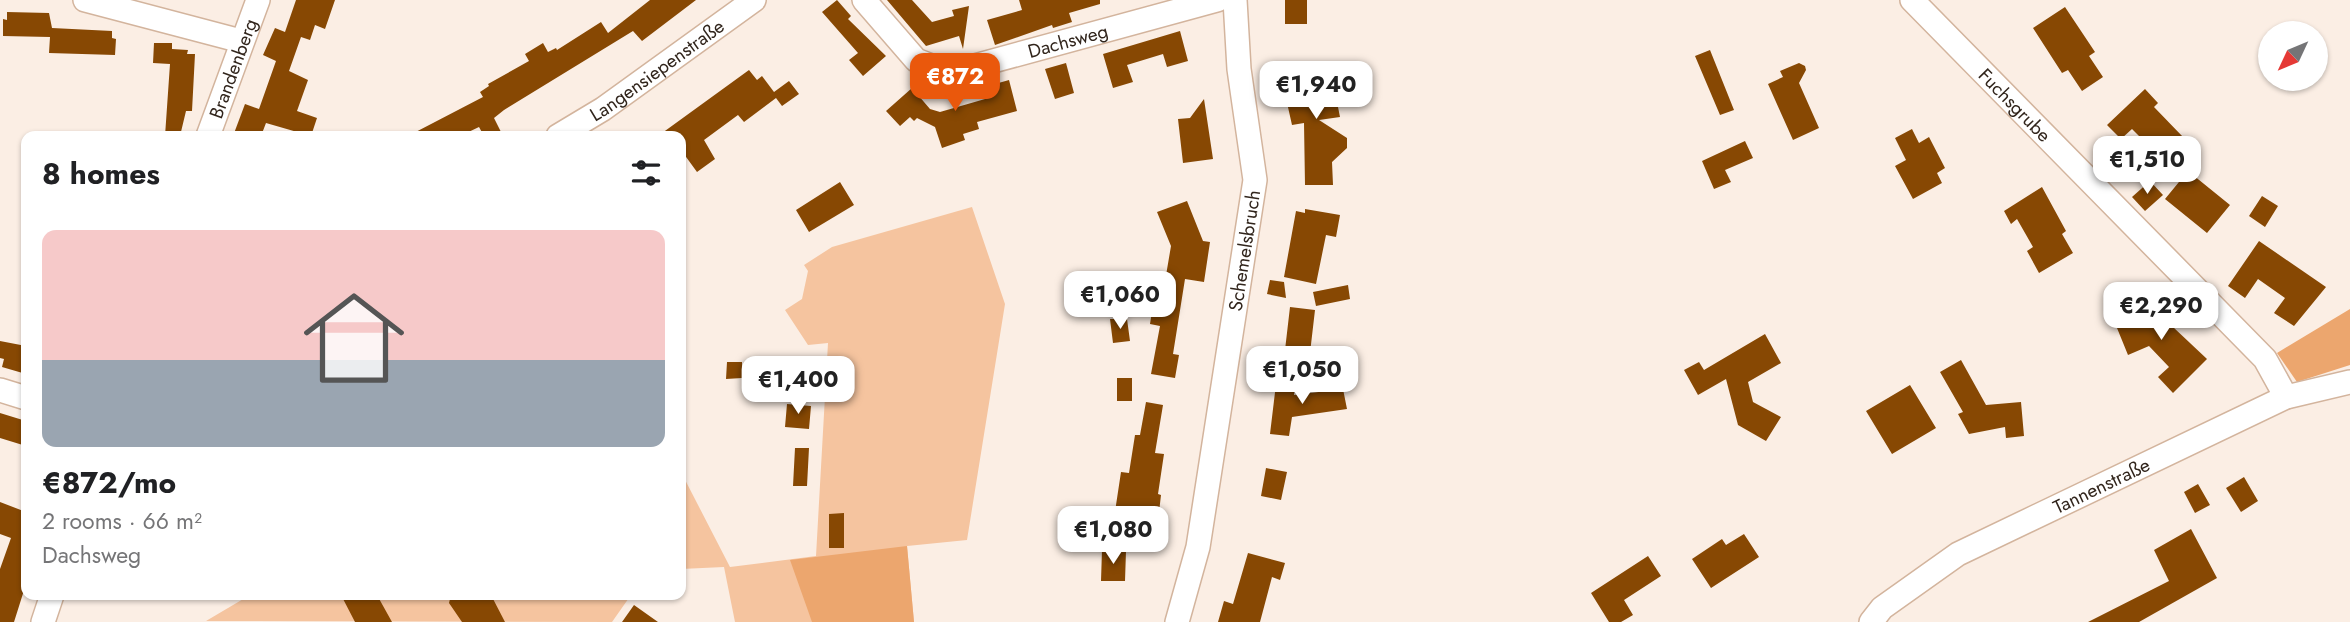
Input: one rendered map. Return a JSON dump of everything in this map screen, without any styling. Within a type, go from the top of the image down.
[{"type":"street","points":[[85,0],[241,41]]},
{"type":"street","name":"Brandenberg","points":[[210,131],[258,0]]},
{"type":"street","name":"Langensiepenstraße","points":[[566,131],[603,109],[754,0]]},
{"type":"street","name":"Dachsweg","points":[[864,0],[916,60],[949,73],[1217,0]]},
{"type":"street","name":"Schemelsbruch","points":[[1177,622],[1198,547],[1255,180],[1239,69],[1235,0]]},
{"type":"street","name":"Fuchsgrube","points":[[1912,0],[2266,359],[2286,397]]},
{"type":"street","name":"Tannenstraße","points":[[1871,622],[1882,608],[1958,554],[2286,397],[2350,382]]},
{"type":"street","points":[[0,390],[21,396]]},
{"type":"street","points":[[43,622],[50,600]]},
{"type":"shaded area","points":[[972,207],[1005,304],[967,540],[907,546],[914,622],[735,622],[724,567],[686,569],[686,482],[730,567],[816,556],[828,343],[808,345],[785,310],[802,299],[808,271],[804,265],[832,247]]},
{"type":"shaded area","points":[[2350,309],[2350,365],[2297,382],[2277,353]]},
{"type":"shaded area","points":[[907,546],[914,622],[812,622],[790,560]]},
{"type":"shaded area","points":[[242,600],[627,600],[612,622],[206,621]]},
{"type":"building","points":[[296,0],[335,0],[325,29],[315,25],[310,40],[301,37],[289,71],[308,80],[297,111],[317,118],[313,131],[294,131],[266,123],[263,131],[235,131],[245,104],[259,109],[276,61],[263,55],[275,28],[285,32]]},
{"type":"building","points":[[650,0],[696,0],[642,41],[633,31],[504,110],[494,118],[500,131],[481,131],[479,127],[471,131],[418,131],[483,97],[480,92],[489,86],[488,84],[529,61],[525,54],[543,43],[548,52],[556,48],[557,50],[601,22],[608,33]]},
{"type":"building","points":[[837,0],[851,16],[848,19],[886,56],[863,76],[849,60],[858,53],[822,12]]},
{"type":"building","points":[[887,0],[912,0],[932,22],[954,16],[952,10],[969,6],[963,49],[959,36],[926,46]]},
{"type":"building","points":[[1019,0],[1100,0],[1100,4],[1069,13],[1072,22],[1053,28],[1052,25],[995,45],[987,20],[1022,10]]},
{"type":"building","points":[[1285,0],[1307,0],[1307,24],[1285,24]]},
{"type":"building","points":[[2065,7],[2095,52],[2089,56],[2103,77],[2082,91],[2068,70],[2062,73],[2033,28]]},
{"type":"building","points":[[7,12],[49,13],[52,28],[112,31],[112,38],[116,39],[115,55],[49,53],[50,37],[3,36],[3,19],[7,20]]},
{"type":"building","points":[[1180,31],[1188,61],[1167,67],[1163,54],[1127,65],[1133,82],[1113,88],[1103,54]]},
{"type":"building","points":[[154,43],[172,43],[172,49],[188,50],[187,54],[195,54],[192,111],[186,111],[181,131],[165,131],[170,64],[153,63]]},
{"type":"building","points":[[1710,50],[1734,110],[1720,115],[1695,56]]},
{"type":"building","points":[[1066,63],[1074,93],[1055,99],[1045,69]]},
{"type":"building","points":[[1799,63],[1805,66],[1806,70],[1799,83],[1819,128],[1793,140],[1768,84],[1783,77],[1780,71]]},
{"type":"building","points":[[1330,67],[1340,117],[1319,120],[1347,138],[1347,148],[1332,162],[1333,185],[1305,185],[1304,123],[1292,125],[1281,76]]},
{"type":"building","points":[[749,70],[757,80],[762,76],[774,92],[789,81],[799,94],[782,106],[776,98],[744,122],[738,115],[704,140],[715,159],[697,172],[686,157],[686,131],[665,131]]},
{"type":"building","points":[[1009,80],[1017,111],[977,122],[979,129],[963,134],[965,140],[942,148],[935,127],[917,118],[914,121],[910,117],[900,126],[886,111],[912,88],[930,109],[940,112],[992,97],[988,86]]},
{"type":"building","points":[[2145,89],[2158,103],[2154,107],[2183,137],[2162,159],[2132,129],[2121,139],[2107,125]]},
{"type":"building","points":[[1204,99],[1213,159],[1183,163],[1178,119],[1190,118]]},
{"type":"building","points":[[1912,129],[1919,143],[1929,137],[1945,168],[1937,173],[1942,183],[1913,199],[1895,166],[1906,160],[1895,138]]},
{"type":"building","points":[[1745,141],[1753,158],[1725,170],[1731,182],[1714,189],[1702,161]]},
{"type":"building","points":[[2188,171],[2230,205],[2207,233],[2165,199]]},
{"type":"building","points":[[2150,181],[2163,195],[2145,211],[2132,197]]},
{"type":"building","points":[[840,182],[854,205],[809,232],[796,210]]},
{"type":"building","points":[[2042,187],[2066,231],[2062,234],[2073,253],[2039,273],[2027,251],[2033,247],[2017,219],[2011,224],[2004,211]]},
{"type":"building","points":[[2262,196],[2278,206],[2265,227],[2249,216]]},
{"type":"building","points":[[1187,201],[1203,241],[1210,242],[1204,282],[1185,279],[1173,354],[1179,355],[1175,378],[1151,374],[1160,326],[1150,324],[1155,292],[1163,293],[1171,246],[1157,212]]},
{"type":"building","points":[[1305,209],[1340,215],[1336,237],[1326,235],[1316,284],[1284,277],[1296,211],[1305,213]]},
{"type":"building","points":[[2259,241],[2326,287],[2294,326],[2274,313],[2285,298],[2258,279],[2245,298],[2228,286]]},
{"type":"building","points":[[1270,280],[1284,282],[1286,298],[1267,294]]},
{"type":"building","points":[[1348,285],[1350,299],[1316,306],[1313,292]]},
{"type":"building","points":[[2153,291],[2173,327],[2207,359],[2173,393],[2158,377],[2169,367],[2149,346],[2128,355],[2117,328],[2143,314],[2137,302]]},
{"type":"building","points":[[1290,307],[1315,310],[1310,353],[1285,350]]},
{"type":"building","points":[[1110,319],[1127,319],[1130,341],[1113,343]]},
{"type":"building","points":[[1765,334],[1781,363],[1748,382],[1753,402],[1781,417],[1766,441],[1738,425],[1726,379],[1698,395],[1684,370],[1699,362],[1704,370]]},
{"type":"building","points":[[0,341],[21,345],[21,373],[2,367],[4,359],[0,358]]},
{"type":"building","points":[[1961,360],[1986,405],[2021,402],[2024,436],[2006,438],[2005,427],[1969,434],[1958,414],[1963,412],[1940,372]]},
{"type":"building","points":[[727,362],[742,362],[742,378],[726,379]]},
{"type":"building","points":[[1117,378],[1132,378],[1132,401],[1117,401]]},
{"type":"building","points":[[1276,384],[1295,386],[1294,395],[1343,389],[1347,409],[1292,417],[1289,436],[1270,434]]},
{"type":"building","points":[[1910,385],[1936,428],[1892,454],[1866,411]]},
{"type":"building","points":[[1146,402],[1163,405],[1155,453],[1164,454],[1158,494],[1161,495],[1158,521],[1113,525],[1121,472],[1129,473],[1135,435],[1140,435]]},
{"type":"building","points":[[787,404],[811,406],[809,429],[785,427]]},
{"type":"building","points":[[0,413],[21,419],[21,444],[0,438]]},
{"type":"building","points":[[795,448],[809,448],[807,486],[793,486]]},
{"type":"building","points":[[1266,468],[1287,472],[1281,500],[1261,496]]},
{"type":"building","points":[[2244,477],[2258,501],[2241,512],[2226,488]]},
{"type":"building","points":[[2198,484],[2210,505],[2195,513],[2184,492]]},
{"type":"building","points":[[0,502],[21,510],[21,600],[14,622],[0,622],[0,569],[11,538],[0,534]]},
{"type":"building","points":[[844,513],[844,548],[829,548],[829,514]]},
{"type":"building","points":[[2191,529],[2217,578],[2139,622],[2088,622],[2169,581],[2154,550]]},
{"type":"building","points":[[1146,530],[1166,531],[1165,546],[1146,546]]},
{"type":"building","points":[[1744,534],[1759,557],[1711,588],[1692,559],[1722,539],[1726,545]]},
{"type":"building","points":[[1102,550],[1126,551],[1125,581],[1101,581]]},
{"type":"building","points":[[1248,553],[1285,563],[1280,580],[1272,577],[1260,622],[1218,622],[1224,601],[1233,604]]},
{"type":"building","points":[[1648,556],[1661,576],[1624,600],[1633,615],[1621,622],[1609,622],[1591,593]]},
{"type":"building","points":[[344,600],[380,600],[392,622],[355,622]]},
{"type":"building","points":[[450,600],[494,600],[505,622],[462,622],[449,603]]},
{"type":"building","points":[[634,605],[658,622],[622,622]]}]
